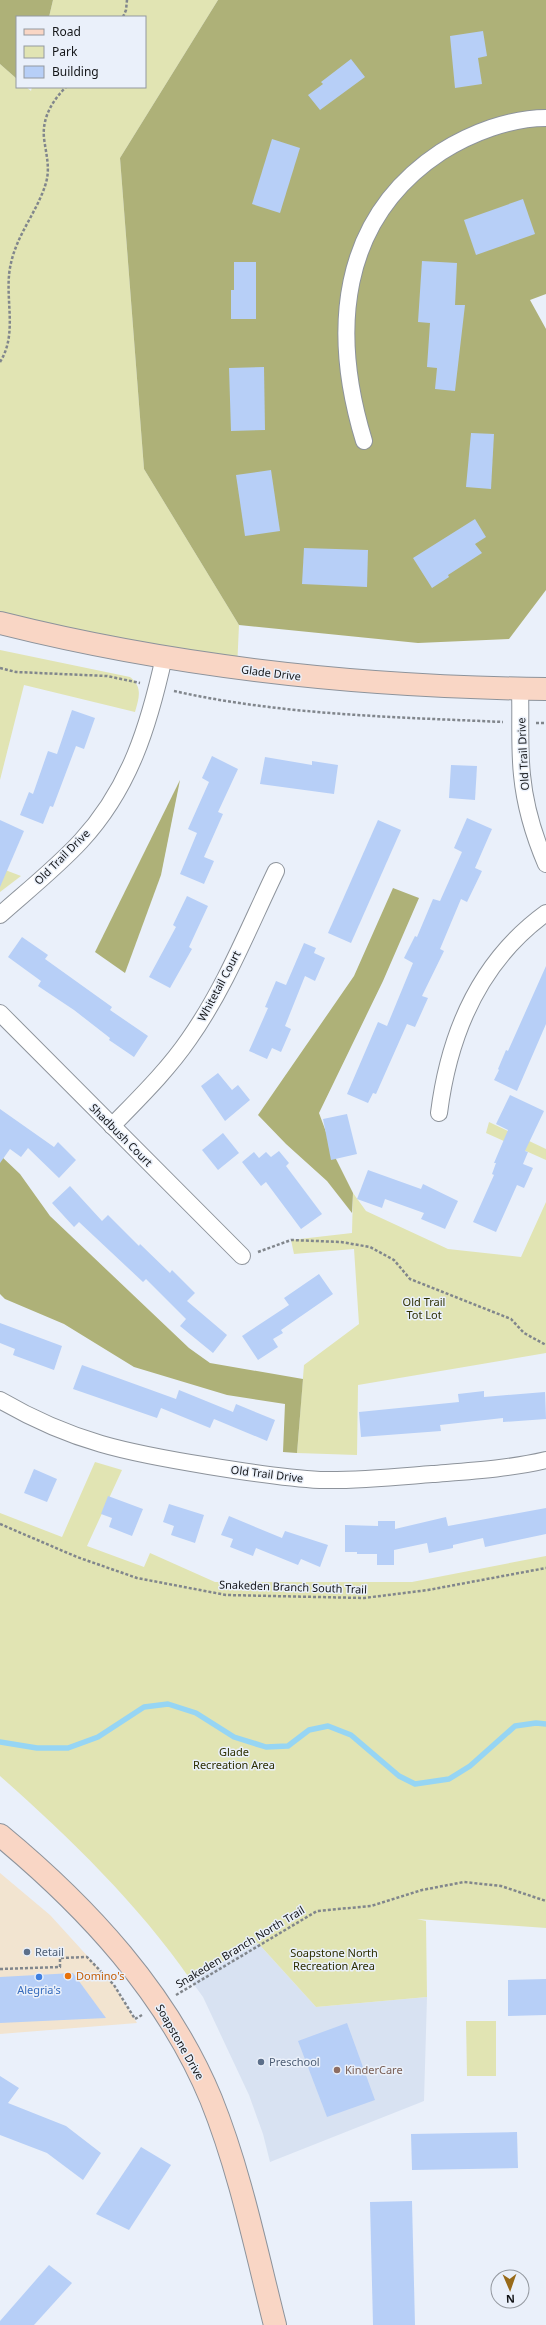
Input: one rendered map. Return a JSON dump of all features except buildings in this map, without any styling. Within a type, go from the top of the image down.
[{"type":"street","points":[[364,441],[356,413],[348,370],[346,329],[348,295],[355,265],[366,236],[386,203],[404,182],[426,162],[454,144],[484,130],[515,122],[546,118]]},
{"type":"street","name":"Glade Drive","points":[[0,624],[164,657],[336,680],[436,687],[546,690]]},
{"type":"street","name":"Old Trail Drive","points":[[0,914],[81,841],[101,816],[121,784],[139,749],[152,712],[164,657]]},
{"type":"street","name":"Old Trail Drive","points":[[520,689],[522,774],[527,809],[536,842],[546,864]]},
{"type":"street","name":"Whitetail Court","points":[[112,1126],[163,1073],[189,1040],[214,1001],[276,871]]},
{"type":"street","points":[[439,1113],[443,1078],[454,1040],[469,1004],[487,975],[508,947],[546,913]]},
{"type":"street","name":"Shadbush Court","points":[[0,1013],[242,1256]]},
{"type":"street","name":"Old Trail Drive","points":[[0,1400],[27,1416],[64,1433],[103,1446],[146,1456],[276,1477],[321,1480],[368,1479],[485,1470],[518,1466],[546,1460]]},
{"type":"street","name":"Soapstone Drive","points":[[0,1835],[46,1874],[89,1917],[130,1963],[160,2005],[194,2061],[223,2130],[275,2325]]},
{"type":"path","points":[[123,16],[126,10],[127,0]]},
{"type":"path","points":[[0,362],[8,344],[10,264],[16,245],[45,186],[48,170],[48,155],[44,137],[45,121],[50,105],[65,88]]},
{"type":"path","points":[[0,668],[16,672],[107,676],[157,687],[284,708],[372,715],[521,723]]},
{"type":"path","points":[[242,1256],[291,1240],[341,1242],[370,1247],[394,1260],[410,1279],[511,1319],[524,1333],[546,1345]]},
{"type":"path","name":"Snakeden Branch South Trail","points":[[0,1524],[77,1557],[137,1578],[226,1595],[364,1598],[428,1590],[546,1568]]},
{"type":"path","name":"Snakeden Branch North Trail","points":[[0,1969],[60,1967],[60,1958],[87,1957],[114,1985],[135,2019],[317,1911],[371,1906],[422,1890],[464,1882],[501,1886],[546,1901]]},
{"type":"shaded area","points":[[0,1873],[50,1915],[114,1985],[137,2023],[0,2034]]},
{"type":"shaded area","points":[[258,1943],[316,2007],[427,1997],[424,2101],[270,2162],[263,2134],[249,2095],[203,1997],[190,1979]]},
{"type":"green space","points":[[0,0],[53,0],[49,16],[16,16],[16,78],[0,64]]},
{"type":"green space","points":[[53,0],[218,0],[120,158],[144,469],[239,625],[237,669],[0,621],[0,64],[16,78],[16,88],[27,88],[31,91],[32,88],[146,88],[146,16],[49,16]]},
{"type":"green space","points":[[218,0],[546,0],[546,294],[530,300],[546,329],[546,590],[509,639],[418,643],[239,625],[144,469],[120,158]]},
{"type":"green space","points":[[0,650],[130,677],[137,685],[139,693],[135,712],[24,685],[0,780]]},
{"type":"green space","points":[[180,780],[161,875],[125,973],[95,952]]},
{"type":"green space","points":[[0,868],[21,876],[0,892]]},
{"type":"green space","points":[[393,888],[419,898],[383,981],[319,1113],[336,1159],[353,1193],[352,1213],[327,1181],[286,1144],[258,1115],[354,976]]},
{"type":"green space","points":[[489,1122],[546,1149],[546,1160],[486,1133]]},
{"type":"green space","points":[[0,1155],[20,1174],[50,1216],[189,1348],[210,1363],[303,1379],[297,1453],[283,1452],[285,1404],[227,1395],[134,1367],[64,1324],[5,1299],[0,1294]]},
{"type":"green space","name":"Old Trail Tot Lot","points":[[353,1193],[366,1211],[448,1249],[521,1257],[546,1202],[546,1353],[358,1385],[357,1455],[297,1453],[304,1365],[359,1324],[354,1249],[294,1254],[291,1240],[352,1233]]},
{"type":"green space","name":"Glade Recreation Area","points":[[95,1462],[122,1470],[87,1546],[144,1567],[150,1553],[215,1582],[412,1582],[546,1556],[546,1928],[417,1919],[426,1921],[427,1997],[316,2007],[258,1943],[190,1979],[148,1924],[101,1872],[77,1847],[0,1776],[0,1513],[62,1537]]},
{"type":"green space","points":[[466,2021],[496,2021],[496,2076],[467,2076]]},
{"type":"waterway","points":[[0,1742],[37,1748],[68,1748],[98,1737],[144,1707],[168,1704],[196,1713],[234,1737],[266,1747],[288,1746],[309,1730],[328,1726],[351,1735],[399,1776],[415,1784],[449,1779],[470,1766],[515,1726],[536,1723],[546,1724]]},
{"type":"place","name":"Retail","points":[[27,1952]]},
{"type":"place","name":"Domino's","points":[[68,1976]]},
{"type":"place","name":"Alegria's","points":[[39,1977]]},
{"type":"place","name":"Preschool","points":[[261,2062]]},
{"type":"place","name":"KinderCare","points":[[337,2070]]},
{"type":"park label","name":"Soapstone North Recreation Area","points":[[334,1959]]}]
